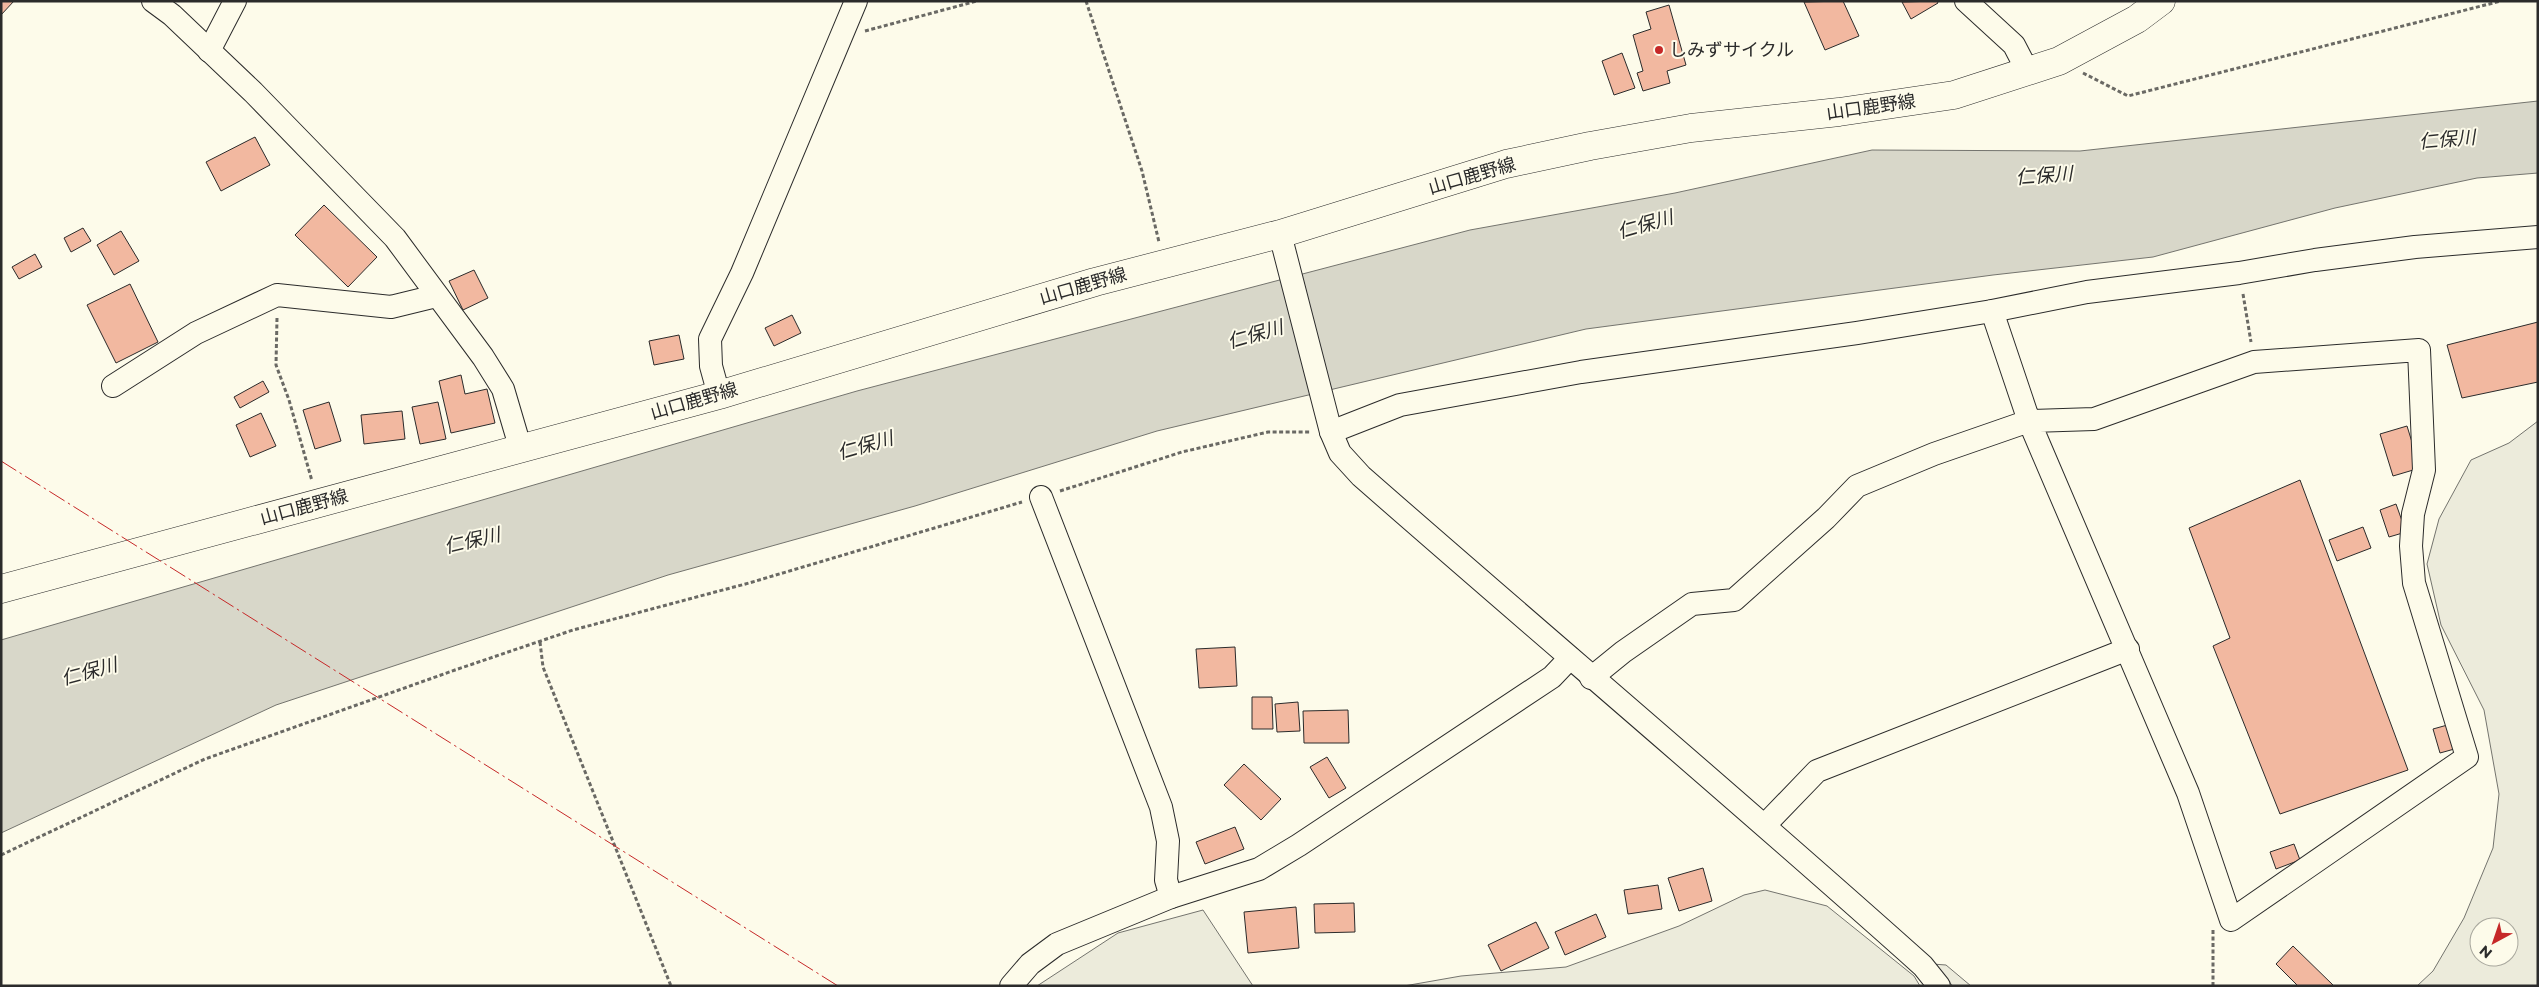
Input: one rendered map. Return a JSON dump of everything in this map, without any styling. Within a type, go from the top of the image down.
[{"type":"main road","name":"山口鹿野線","points":[[1,589],[520,450],[719,394],[1164,263],[1283,246],[1506,164],[1590,146],[1691,128],[1839,112],[1954,95],[2059,61],[2137,19],[2161,1]]},
{"type":"street","points":[[153,1],[172,15],[208,52],[289,127],[395,238],[436,296],[483,357],[503,389],[520,450]]},
{"type":"street","points":[[208,52],[235,1]]},
{"type":"street","points":[[719,394],[711,366],[710,339],[742,273],[856,1]]},
{"type":"street","points":[[1966,1],[2014,45],[2028,72]]},
{"type":"street","points":[[1330,427],[1400,405],[1581,372],[1857,333],[1992,311],[2087,292],[2239,273],[2415,246],[2538,237]]},
{"type":"street","points":[[1283,246],[1330,427],[1340,453],[1362,476],[1592,678],[1765,825],[1922,966],[1939,986]]},
{"type":"street","points":[[113,386],[196,333],[278,295],[391,307],[436,296]]},
{"type":"street","points":[[1592,678],[1623,652],[1692,604],[1734,600],[1819,524],[1858,486],[1934,454],[2029,421],[2094,419],[2254,362],[2419,350],[2424,470],[2413,514],[2411,546],[2414,583],[2467,757],[2231,920],[2188,793],[2029,421],[1992,311]]},
{"type":"street","points":[[1040,497],[1161,806],[1168,841],[1166,880],[1171,897]]},
{"type":"street","points":[[1765,825],[1817,771],[2128,649]]},
{"type":"street","points":[[1011,986],[1030,964],[1057,944],[1171,897],[1259,869],[1299,845],[1552,677],[1570,658]]},
{"type":"path","points":[[846,27],[858,33],[977,1]]},
{"type":"path","points":[[1086,1],[1142,171],[1164,263]]},
{"type":"path","points":[[2059,61],[2128,96],[2501,1]]},
{"type":"path","points":[[2239,273],[2254,362]]},
{"type":"path","points":[[278,295],[276,365],[318,504]]},
{"type":"path","points":[[1,855],[205,759],[573,630],[749,583],[995,508],[1040,497],[1182,452],[1268,432],[1330,427]]},
{"type":"path","points":[[540,642],[543,667],[671,986]]},
{"type":"path","points":[[2213,986],[2213,930],[2231,920]]},
{"type":"shaded area","points":[[2538,421],[2538,986],[2417,986],[2433,971],[2464,918],[2493,848],[2499,794],[2484,710],[2441,625],[2427,564],[2439,519],[2471,460],[2509,443]]},
{"type":"shaded area","points":[[1765,890],[1827,906],[1914,976],[1920,986],[1404,986],[1461,976],[1566,967],[1679,926],[1744,895]]},
{"type":"shaded area","points":[[1203,910],[1253,986],[1037,986],[1118,933]]},
{"type":"shaded area","points":[[1932,964],[1946,965],[1971,986],[1953,986]]},
{"type":"water","name":"仁保川","points":[[2538,101],[2538,173],[2477,178],[2335,208],[2153,257],[1993,275],[1586,329],[1157,431],[915,506],[668,575],[276,705],[1,833],[1,640],[857,391],[1470,230],[1675,193],[1872,150],[2080,151]]},
{"type":"building","points":[[1,1],[14,1],[1,15]]},
{"type":"building","points":[[1843,1],[1859,36],[1825,50],[1804,2]]},
{"type":"building","points":[[1937,1],[1938,3],[1911,19],[1902,2]]},
{"type":"building","name":"しみずサイクル","points":[[1669,5],[1686,65],[1667,71],[1670,83],[1643,91],[1637,73],[1643,71],[1633,35],[1651,29],[1646,12]]},
{"type":"building","points":[[1622,53],[1635,88],[1614,95],[1602,61]]},
{"type":"building","points":[[255,137],[270,165],[221,191],[206,162]]},
{"type":"building","points":[[324,205],[377,257],[348,287],[295,235]]},
{"type":"building","points":[[83,228],[91,241],[71,252],[64,238]]},
{"type":"building","points":[[121,231],[139,261],[114,275],[97,245]]},
{"type":"building","points":[[35,254],[42,267],[19,279],[12,267]]},
{"type":"building","points":[[474,270],[488,298],[463,310],[449,281]]},
{"type":"building","points":[[130,284],[158,342],[116,363],[87,305]]},
{"type":"building","points":[[792,315],[801,333],[774,346],[765,328]]},
{"type":"building","points":[[2538,322],[2538,382],[2462,398],[2447,345]]},
{"type":"building","points":[[679,335],[684,359],[654,365],[649,341]]},
{"type":"building","points":[[461,375],[465,394],[487,389],[495,423],[451,433],[439,381]]},
{"type":"building","points":[[263,381],[269,392],[240,408],[234,397]]},
{"type":"building","points":[[329,402],[341,441],[315,449],[303,410]]},
{"type":"building","points":[[438,402],[446,439],[420,444],[412,407]]},
{"type":"building","points":[[402,411],[405,439],[364,444],[361,415]]},
{"type":"building","points":[[261,413],[276,446],[250,457],[236,425]]},
{"type":"building","points":[[2407,426],[2420,468],[2393,476],[2380,434]]},
{"type":"building","points":[[2300,480],[2408,770],[2280,814],[2213,646],[2230,638],[2189,528]]},
{"type":"building","points":[[2396,504],[2406,532],[2389,537],[2380,510]]},
{"type":"building","points":[[2363,527],[2371,548],[2337,561],[2329,540]]},
{"type":"building","points":[[1235,647],[1237,686],[1199,688],[1196,649]]},
{"type":"building","points":[[1252,697],[1272,697],[1273,729],[1252,729]]},
{"type":"building","points":[[1298,702],[1300,731],[1277,732],[1275,704]]},
{"type":"building","points":[[1348,710],[1349,743],[1304,743],[1303,711]]},
{"type":"building","points":[[2451,724],[2458,748],[2440,753],[2433,729]]},
{"type":"building","points":[[1327,757],[1346,788],[1329,798],[1310,767]]},
{"type":"building","points":[[1244,764],[1281,799],[1261,820],[1224,785]]},
{"type":"building","points":[[1235,827],[1244,849],[1205,864],[1196,842]]},
{"type":"building","points":[[2294,844],[2300,860],[2276,869],[2270,852]]},
{"type":"building","points":[[1703,868],[1712,901],[1679,911],[1668,878]]},
{"type":"building","points":[[1658,885],[1662,909],[1628,914],[1624,890]]},
{"type":"building","points":[[1354,903],[1355,932],[1315,933],[1314,904]]},
{"type":"building","points":[[1296,907],[1299,948],[1248,953],[1244,912]]},
{"type":"building","points":[[1596,914],[1606,937],[1565,955],[1555,932]]},
{"type":"building","points":[[1536,922],[1549,948],[1501,971],[1488,945]]},
{"type":"building","points":[[2293,946],[2334,986],[2298,986],[2276,964]]},
{"type":"power","points":[[1,461],[838,986]]},
{"type":"place","name":"しみずサイクル","points":[[1659,50]]}]
